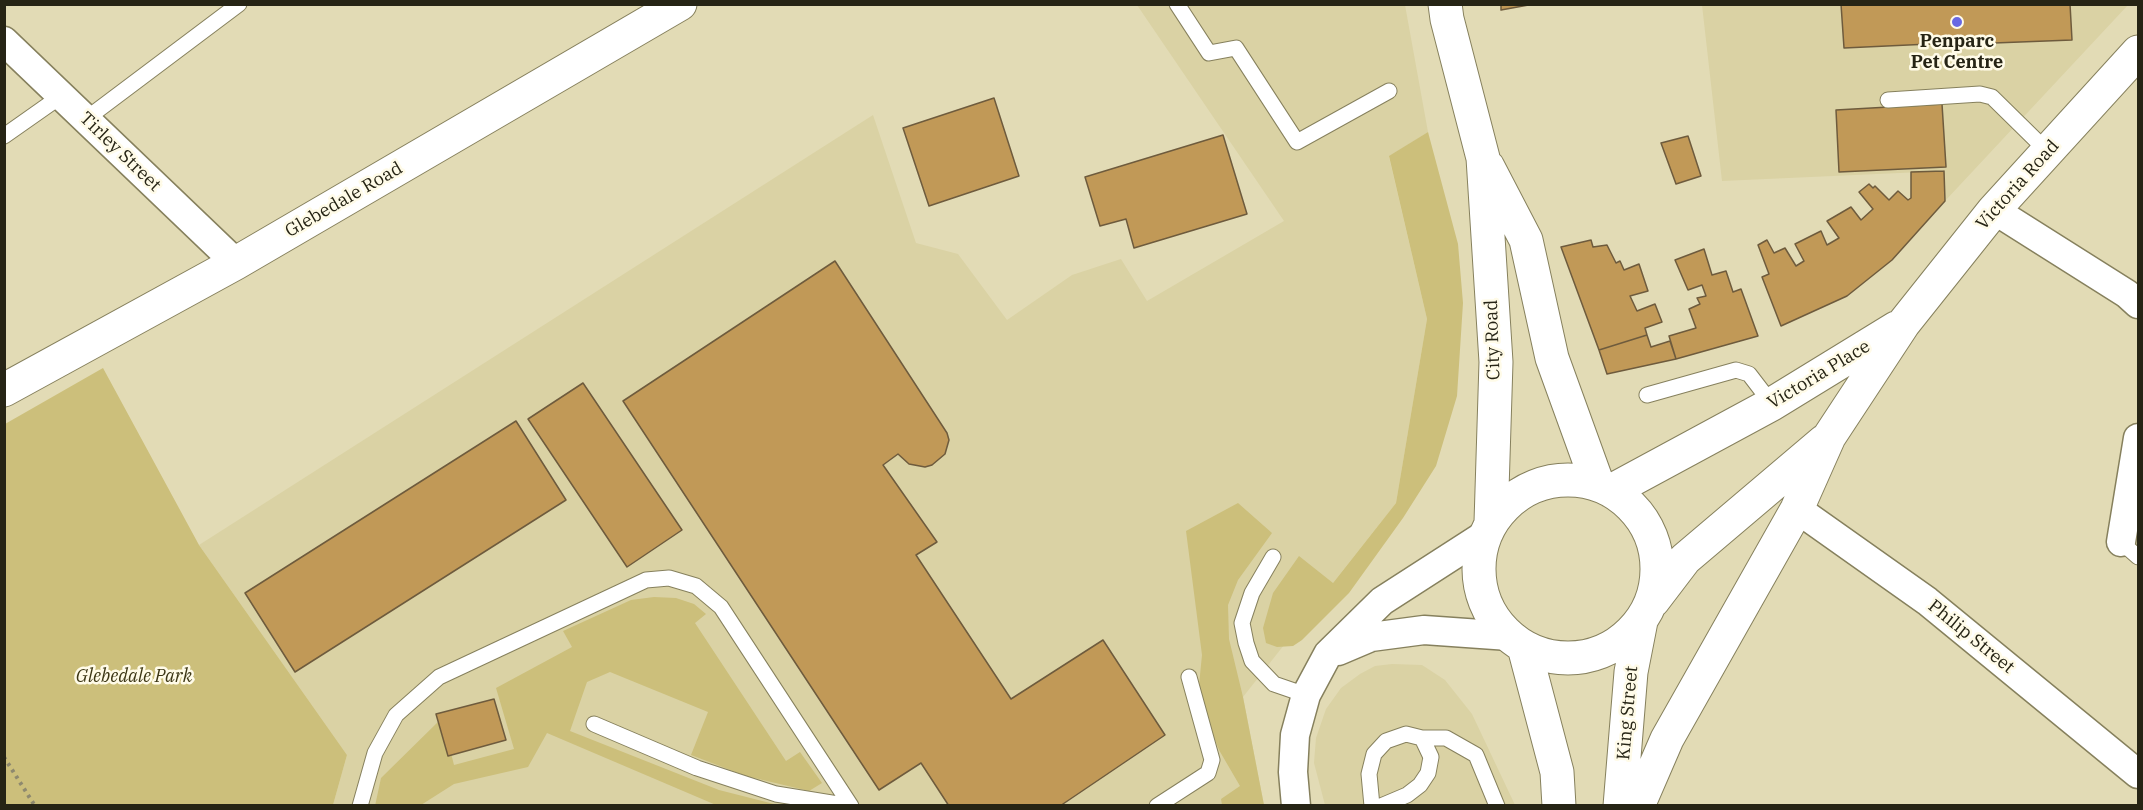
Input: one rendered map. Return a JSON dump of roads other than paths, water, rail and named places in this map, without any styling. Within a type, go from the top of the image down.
[{"type":"main road","name":"Glebedale Road","points":[[4,390],[236,263],[680,4]]},
{"type":"main road","name":"City Road","points":[[1445,4],[1483,158],[1496,362],[1489,528]]},
{"type":"main road","name":"Victoria Road","points":[[1904,322],[1994,210],[2139,52]]},
{"type":"main road","name":"City Road","points":[[1483,158],[1526,240],[1552,357],[1605,488]]},
{"type":"main road","name":"Victoria Place","points":[[1605,488],[1772,404],[1904,322]]},
{"type":"main road","name":"Victoria Place","points":[[1638,806],[1667,739],[1797,509],[1829,437],[1904,322]]},
{"type":"main road","name":"Victoria Place","points":[[1646,612],[1685,559],[1829,437]]},
{"type":"main road","points":[[1571,480],[1605,488],[1635,510],[1651,536],[1657,564],[1656,583],[1646,612],[1622,640],[1595,655],[1564,659],[1540,654],[1517,642],[1489,611],[1481,590],[1479,564],[1489,528],[1511,500],[1528,489],[1546,483],[1571,480]]},
{"type":"main road","name":"King Street","points":[[1620,806],[1631,672],[1646,612]]},
{"type":"main road","points":[[1517,642],[1557,772],[1559,806]]},
{"type":"street","name":"Tirley Street","points":[[4,41],[236,263]]},
{"type":"street","points":[[1994,210],[2135,294]]},
{"type":"street","points":[[2130,549],[2139,438]]},
{"type":"street","name":"Philip Street","points":[[1797,509],[1927,601],[2139,774]]},
{"type":"street","points":[[1296,806],[1293,772],[1295,735],[1306,695],[1328,654],[1382,600],[1489,528]]},
{"type":"street","points":[[1328,654],[1371,637],[1424,630],[1517,642]]},
{"type":"lane","points":[[1177,4],[1209,53],[1236,48],[1297,142],[1389,92]]},
{"type":"lane","points":[[86,119],[236,6]]},
{"type":"lane","points":[[1888,100],[1980,93],[1992,97],[2047,151]]},
{"type":"lane","points":[[4,136],[61,96]]},
{"type":"lane","points":[[1647,395],[1736,370],[1749,374],[1772,404]]},
{"type":"lane","points":[[1273,557],[1252,593],[1242,623],[1246,643],[1252,661],[1274,684],[1306,695]]},
{"type":"lane","points":[[360,806],[375,753],[396,715],[440,677],[646,580],[669,578],[696,586],[721,607],[850,806]]},
{"type":"lane","points":[[1156,806],[1208,773],[1212,760],[1189,677]]},
{"type":"lane","points":[[594,724],[696,768],[776,794],[850,806]]},
{"type":"lane","points":[[1372,806],[1369,774],[1374,754],[1386,741],[1406,734],[1422,738],[1446,738],[1476,755],[1497,806]]},
{"type":"lane","points":[[1381,806],[1407,795],[1420,786],[1428,773],[1431,757],[1422,738]]},
{"type":"place","name":"Penparc Pet Centre","points":[[1957,22]]},
{"type":"park label","name":"Glebedale Park","points":[[134,677]]}]
